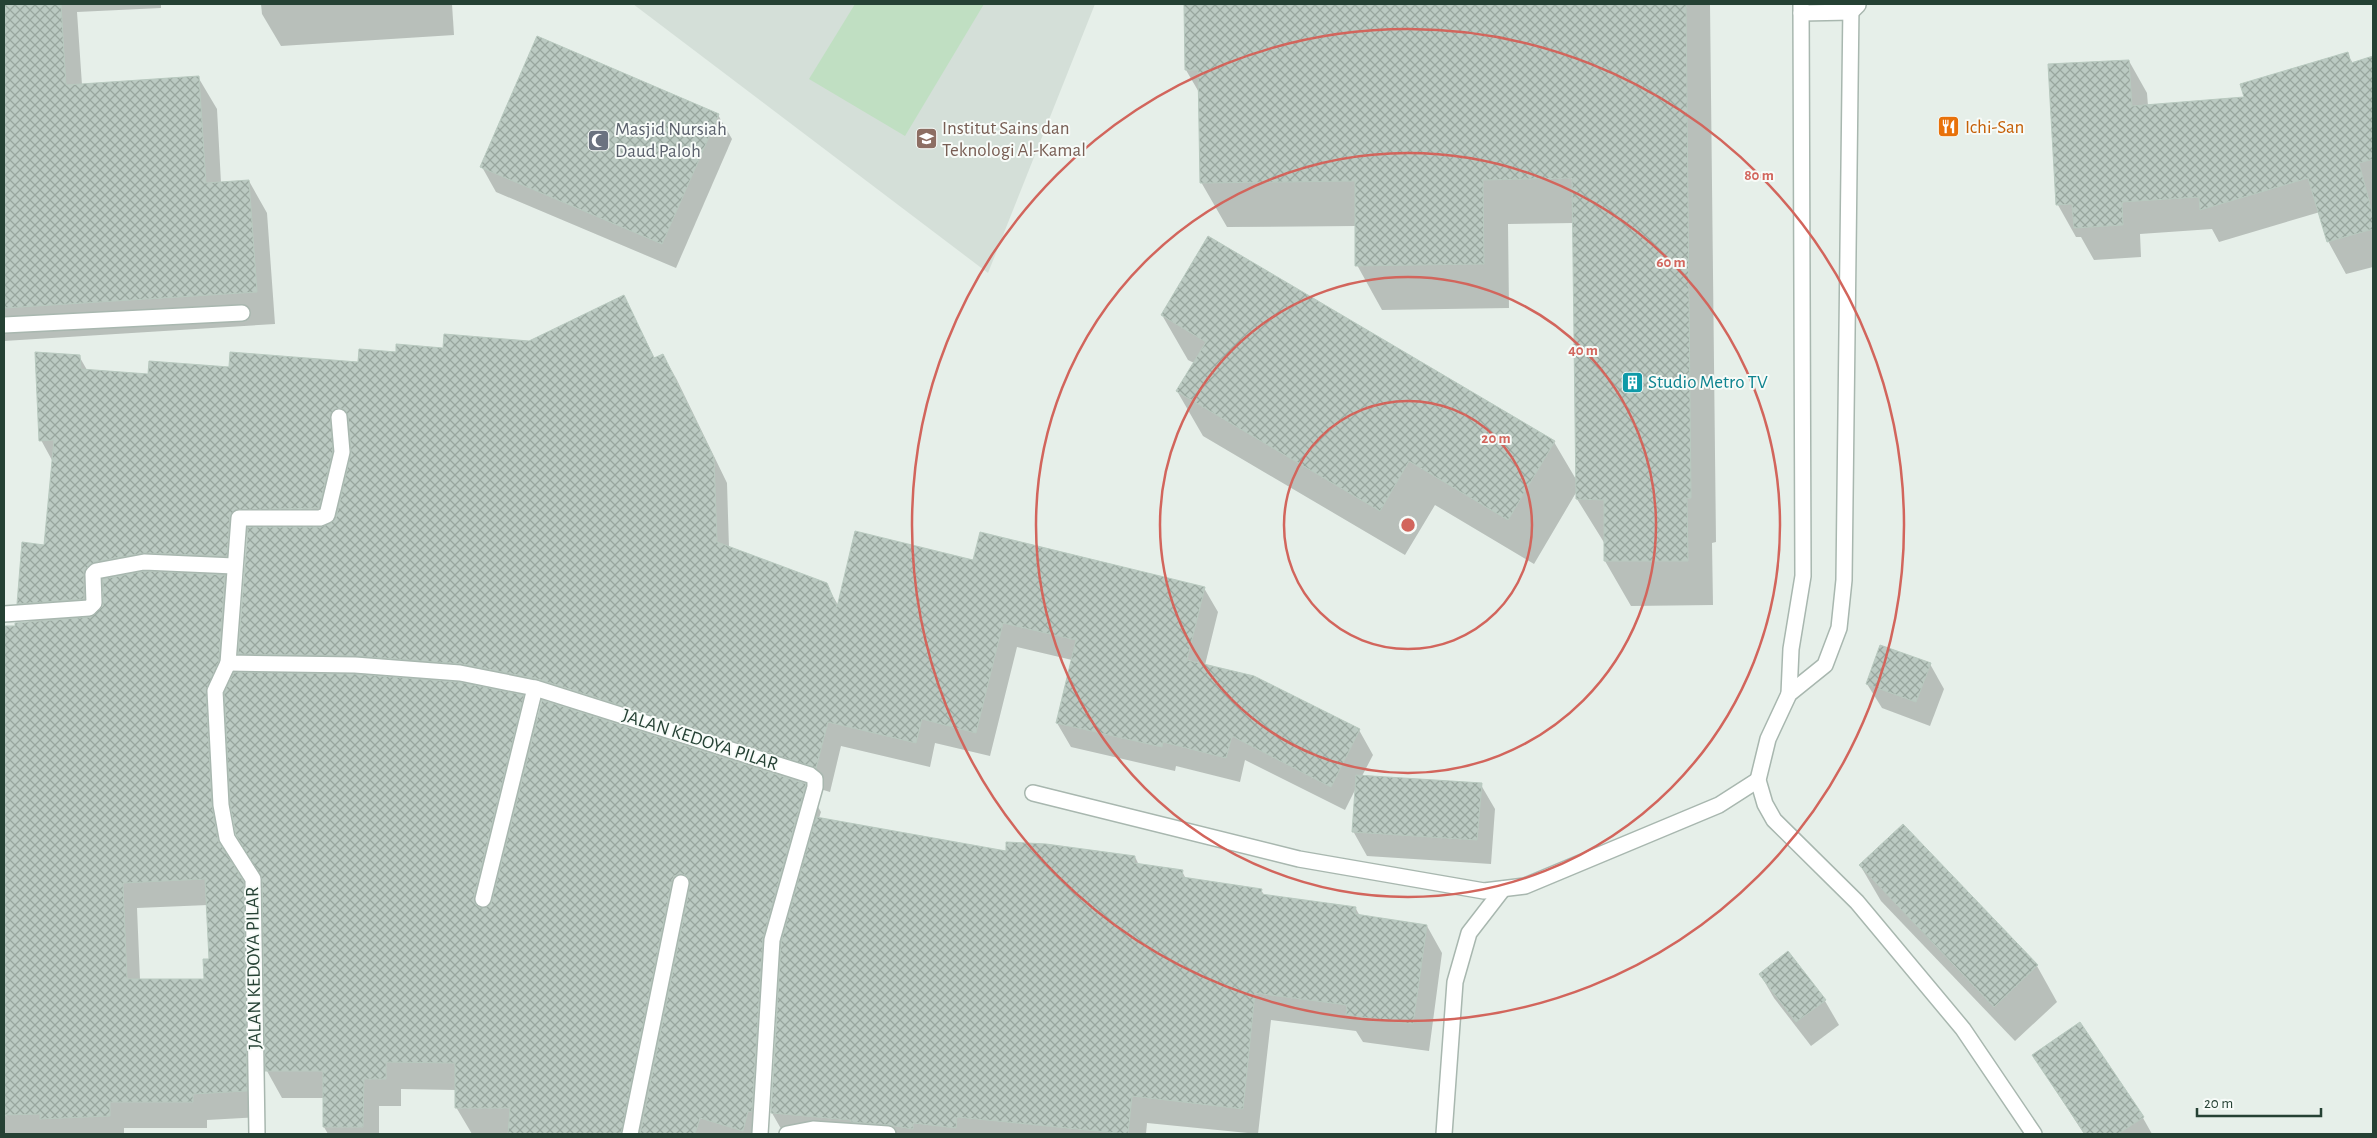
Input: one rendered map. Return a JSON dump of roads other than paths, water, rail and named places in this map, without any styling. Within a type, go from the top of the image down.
[{"type":"street","points":[[1789,694],[1824,665],[1839,628],[1844,580],[1854,7],[1801,8],[1803,576],[1791,649],[1789,694],[1768,739],[1758,780],[1765,804],[1774,820],[1858,902],[1963,1029],[2034,1134]]},
{"type":"street","points":[[4,325],[242,313]]},
{"type":"street","name":"JALAN KEDOYA PILAR","points":[[257,1134],[253,879],[227,838],[220,805],[215,691],[228,663],[239,518],[320,518],[327,515],[342,452],[338,417]]},
{"type":"street","points":[[4,614],[89,608],[94,603],[93,574],[96,571],[144,562],[234,566]]},
{"type":"street","name":"JALAN KEDOYA PILAR","points":[[228,663],[354,665],[460,673],[535,688],[810,775],[814,779],[815,788],[772,940],[760,1134]]},
{"type":"street","points":[[483,899],[535,688]]},
{"type":"street","points":[[1033,793],[1299,859],[1484,891],[1525,886],[1719,805],[1758,780]]},
{"type":"street","points":[[630,1134],[681,883]]},
{"type":"street","points":[[1444,1134],[1455,982],[1469,933],[1504,889]]},
{"type":"street","points":[[787,1134],[813,1129],[888,1134]]},
{"type":"place","name":"Ichi-San","points":[[1949,127]]},
{"type":"place","name":"Institut Sains dan Teknologi Al-Kamal","points":[[926,139]]},
{"type":"place","name":"Masjid Nursiah Daud Paloh","points":[[599,140]]},
{"type":"place","name":"Studio Metro TV","points":[[1632,382]]}]
